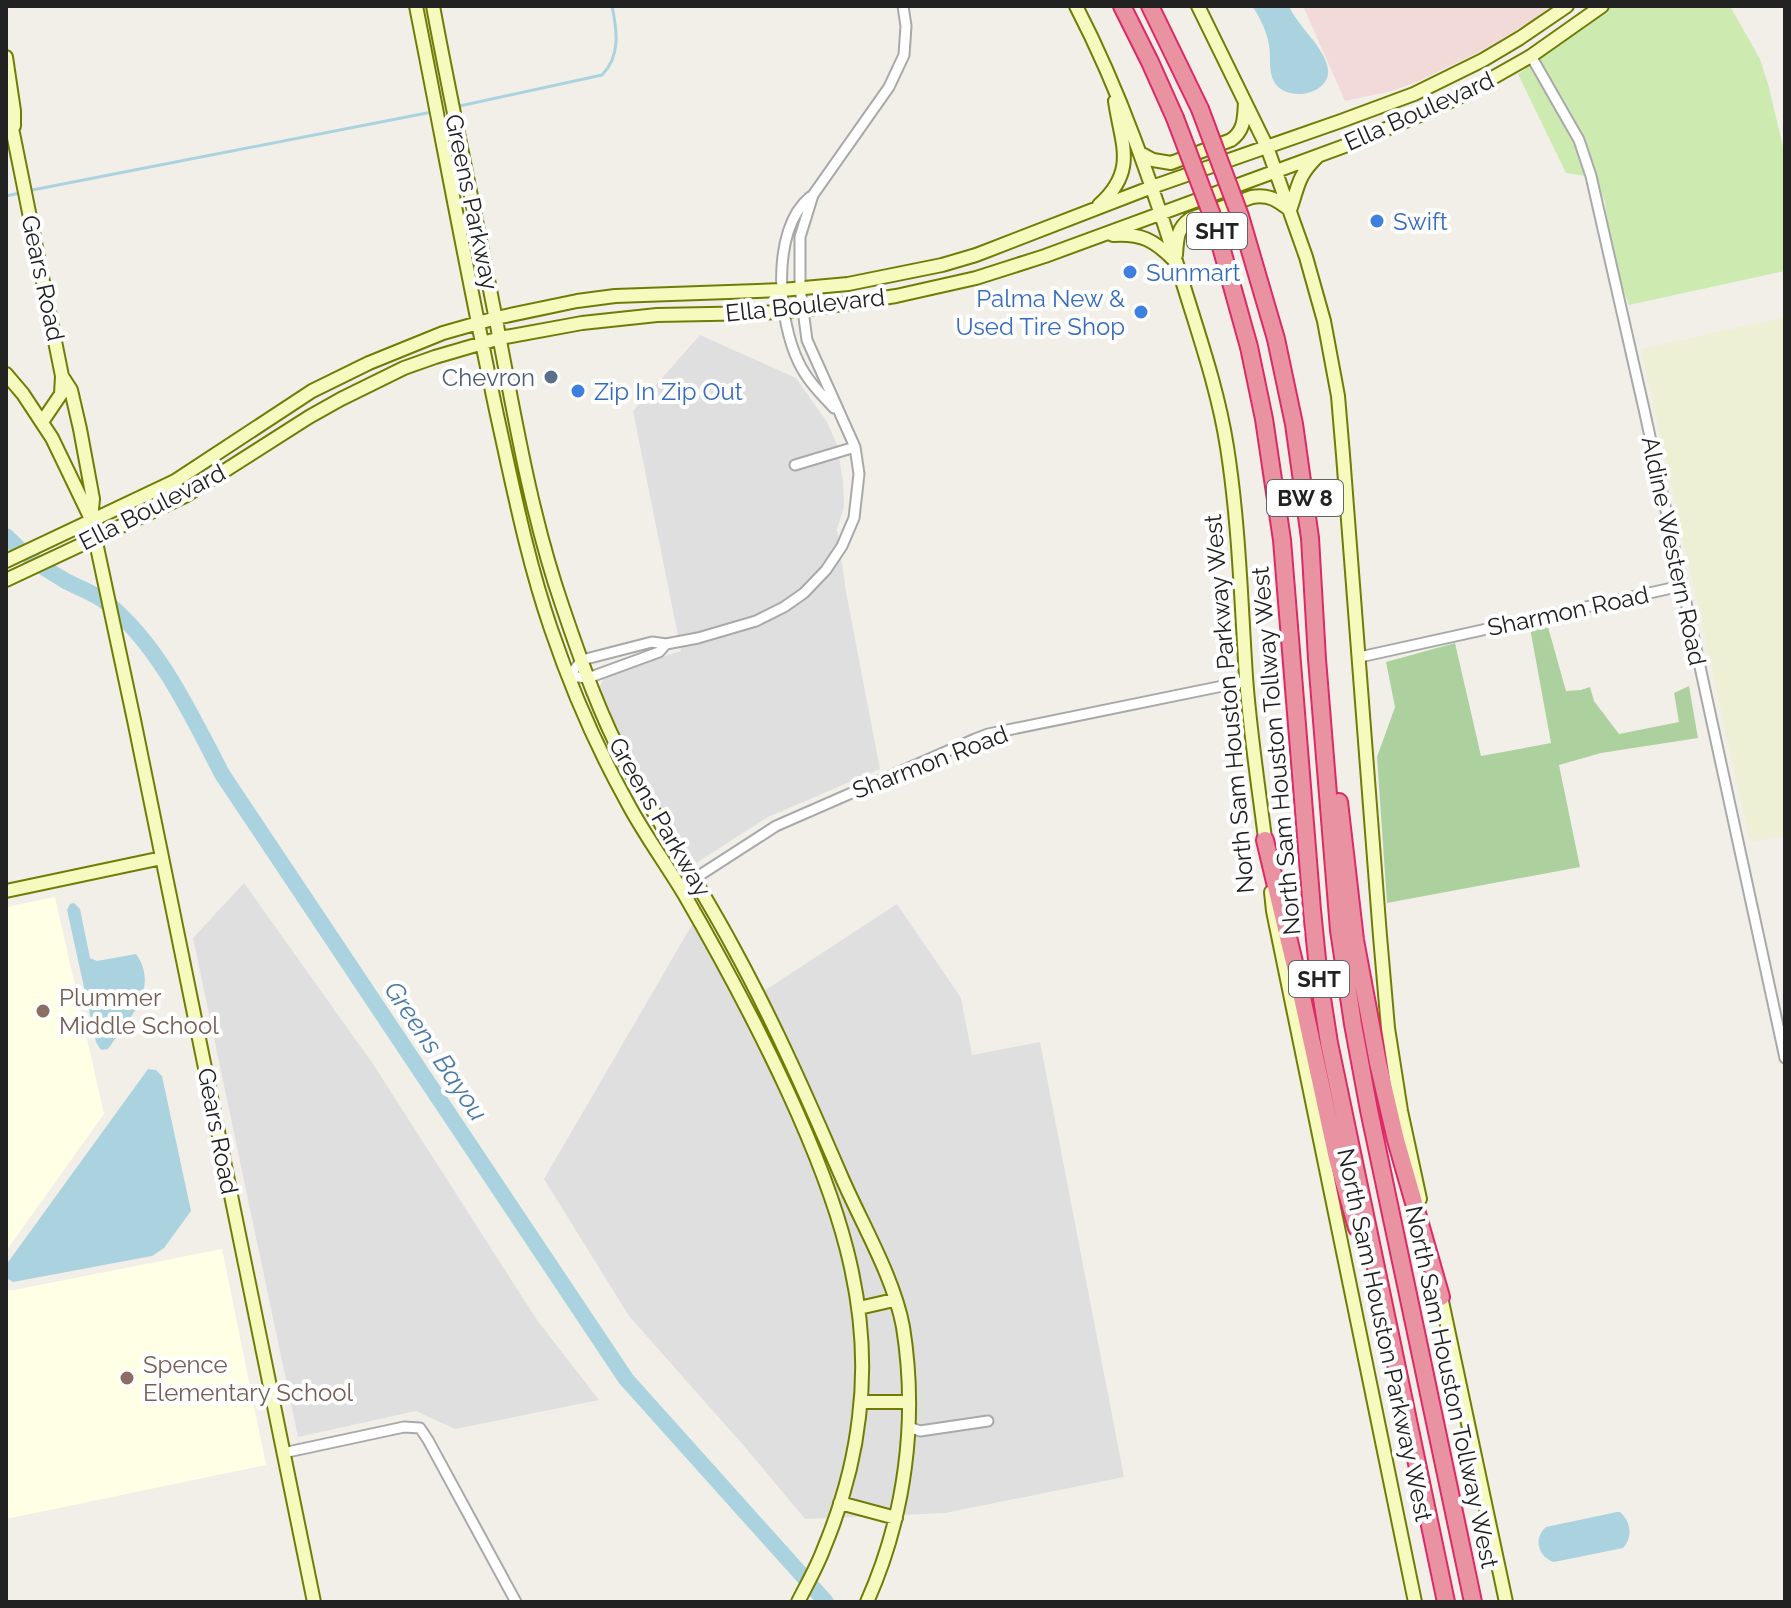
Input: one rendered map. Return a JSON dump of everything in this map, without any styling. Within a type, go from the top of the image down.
[{"type":"highway","name":"North Sam Houston Tollway West","points":[[1122,6],[1175,118],[1213,218],[1249,347],[1264,419],[1282,540],[1319,979],[1331,1056],[1446,1602]]},
{"type":"highway","name":"BW 8","points":[[1150,6],[1200,109],[1240,216],[1276,339],[1305,496],[1317,659],[1344,837],[1355,940],[1396,1140],[1441,1297]]},
{"type":"highway","name":"North Sam Houston Tollway West","points":[[1317,659],[1339,930],[1353,1024],[1473,1602]]},
{"type":"highway","points":[[1265,840],[1337,1158],[1398,1373]]},
{"type":"main road","name":"Greens Parkway","points":[[416,6],[482,344],[525,544],[552,633],[593,736],[614,779],[744,1001],[812,1148],[837,1214],[851,1264],[859,1308],[861,1347],[861,1402],[854,1450],[825,1547],[798,1602]]},
{"type":"main road","name":"Greens Parkway","points":[[433,6],[547,560],[588,678],[629,770],[745,968],[791,1061],[884,1268],[902,1322],[909,1374],[907,1457],[896,1518],[868,1599]]},
{"type":"main road","name":"North Sam Houston Parkway West","points":[[1076,6],[1112,82],[1140,153],[1218,402],[1238,529],[1247,681],[1273,911],[1415,1602]]},
{"type":"main road","points":[[1198,6],[1246,99],[1276,170],[1321,311],[1338,396],[1388,1028],[1401,1111],[1441,1297]]},
{"type":"main road","name":"Ella Boulevard","points":[[6,561],[175,481],[312,391],[369,363],[443,333],[478,322],[577,301],[848,284],[942,265],[1414,94],[1520,38],[1567,6]]},
{"type":"main road","name":"Ella Boulevard","points":[[8,580],[185,496],[320,411],[377,381],[437,356],[500,338],[582,323],[657,315],[802,310],[855,303],[946,285],[1031,261],[1362,139],[1457,98],[1531,56],[1602,6]]},
{"type":"main road","points":[[1520,38],[1531,56]]},
{"type":"main road","name":"Gears Road","points":[[6,57],[14,111],[13,133]]},
{"type":"main road","points":[[1094,210],[1115,188],[1124,166],[1125,148],[1112,82]]},
{"type":"main road","points":[[1140,153],[1153,160],[1171,163],[1231,140],[1242,128],[1246,99]]},
{"type":"main road","name":"Gears Road","points":[[6,115],[13,133],[62,376],[61,394],[42,422],[91,519],[314,1602]]},
{"type":"main road","points":[[1290,210],[1299,178],[1318,155]]},
{"type":"main road","points":[[1176,262],[1178,237],[1182,225],[1190,219],[1262,195],[1274,198],[1290,210]]},
{"type":"main road","points":[[458,220],[475,217]]},
{"type":"main road","points":[[1090,240],[1126,234],[1144,237],[1157,244],[1176,262]]},
{"type":"main road","points":[[1022,238],[1031,261]]},
{"type":"main road","points":[[942,265],[946,285]]},
{"type":"main road","points":[[655,294],[657,315]]},
{"type":"main road","points":[[369,363],[377,381]]},
{"type":"main road","points":[[6,374],[42,422]]},
{"type":"main road","name":"Gears Road","points":[[62,376],[71,390],[80,429],[93,499],[91,519]]},
{"type":"main road","points":[[268,418],[280,435]]},
{"type":"main road","points":[[506,454],[522,450]]},
{"type":"main road","points":[[175,481],[185,496]]},
{"type":"main road","points":[[614,779],[629,770]]},
{"type":"main road","points":[[6,891],[162,858]]},
{"type":"main road","name":"BW 8","points":[[1441,1297],[1506,1602]]},
{"type":"main road","points":[[859,1308],[894,1300]]},
{"type":"main road","points":[[861,1402],[908,1402]]},
{"type":"main road","points":[[840,1503],[896,1518]]},
{"type":"street","points":[[569,676],[582,660],[652,642],[666,644],[698,638],[756,621],[794,600],[826,570],[842,546],[854,518],[859,474],[855,447],[807,340],[800,288],[800,237],[813,195],[889,87],[904,55],[906,26],[903,6]]},
{"type":"street","name":"Aldine Western Road","points":[[1531,56],[1579,140],[1591,176],[1785,1058]]},
{"type":"street","points":[[813,195],[802,203],[789,231],[782,267],[783,311],[799,364],[838,412]]},
{"type":"street","points":[[795,465],[855,447]]},
{"type":"street","name":"Sharmon Road","points":[[1360,657],[1681,586]]},
{"type":"street","points":[[569,676],[588,678],[659,652],[666,644]]},
{"type":"street","name":"Sharmon Road","points":[[680,888],[776,826],[988,734],[1247,681]]},
{"type":"street","points":[[909,1427],[920,1431],[988,1421]]},
{"type":"street","points":[[283,1453],[404,1427],[420,1428],[516,1602]]},
{"type":"shaded area","points":[[1303,6],[1551,6],[1483,50],[1419,81],[1392,91],[1345,101]]},
{"type":"shaded area","points":[[1785,317],[1785,838],[1750,842],[1641,349]]},
{"type":"shaded area","points":[[700,335],[796,378],[827,422],[837,445],[844,507],[837,529],[880,769],[768,817],[696,863],[615,733],[598,689],[606,674],[681,651],[633,411]]},
{"type":"shaded area","points":[[244,883],[373,1064],[537,1320],[599,1400],[455,1429],[416,1411],[298,1437],[193,938]]},
{"type":"shaded area","name":"Plummer Middle School","points":[[55,897],[104,1114],[6,1251],[6,907]]},
{"type":"shaded area","points":[[897,904],[961,998],[972,1055],[1040,1042],[1124,1477],[945,1513],[805,1519],[629,1316],[544,1179],[693,923],[741,1006]]},
{"type":"shaded area","name":"Spence Elementary School","points":[[222,1249],[266,1465],[6,1519],[6,1290]]},
{"type":"green space","points":[[1613,6],[1730,6],[1760,59],[1785,155],[1785,271],[1629,305],[1611,257],[1605,201],[1592,177],[1566,173],[1518,74]]},
{"type":"green space","points":[[1548,627],[1566,691],[1590,687],[1594,701],[1619,734],[1679,722],[1674,693],[1689,686],[1698,738],[1601,753],[1559,765],[1580,867],[1387,903],[1377,757],[1395,707],[1386,662],[1455,643],[1481,756],[1551,743],[1530,628]]},
{"type":"water","points":[[1252,6],[1289,6],[1326,62],[1327,78],[1316,90],[1289,93],[1275,83],[1267,36]]},
{"type":"water","points":[[74,903],[80,909],[90,958],[97,961],[136,954],[143,967],[145,980],[138,1004],[108,1049],[101,1050],[96,1042],[67,910]]},
{"type":"water","points":[[148,1069],[156,1070],[162,1076],[191,1211],[164,1248],[152,1256],[13,1282],[6,1278],[6,1265]]},
{"type":"water","points":[[1620,1512],[1627,1520],[1629,1530],[1623,1548],[1554,1562],[1541,1552],[1540,1536],[1546,1527]]},
{"type":"waterway","points":[[455,107],[602,75],[615,51],[612,6]]},
{"type":"waterway","points":[[27,191],[432,112]]},
{"type":"waterway","points":[[6,196],[20,193]]},
{"type":"waterway","name":"Greens Bayou","points":[[6,536],[48,571],[107,603],[143,639],[173,682],[222,774],[626,1379],[826,1602]]},
{"type":"place","name":"Swift","points":[[1377,221]]},
{"type":"place","name":"Sunmart","points":[[1130,272]]},
{"type":"place","name":"Palma New & Used Tire Shop","points":[[1141,312]]},
{"type":"place","name":"Chevron","points":[[551,377]]},
{"type":"place","name":"Zip In Zip Out","points":[[578,391]]},
{"type":"place","name":"Plummer Middle School","points":[[43,1011]]},
{"type":"place","name":"Spence Elementary School","points":[[127,1378]]}]
